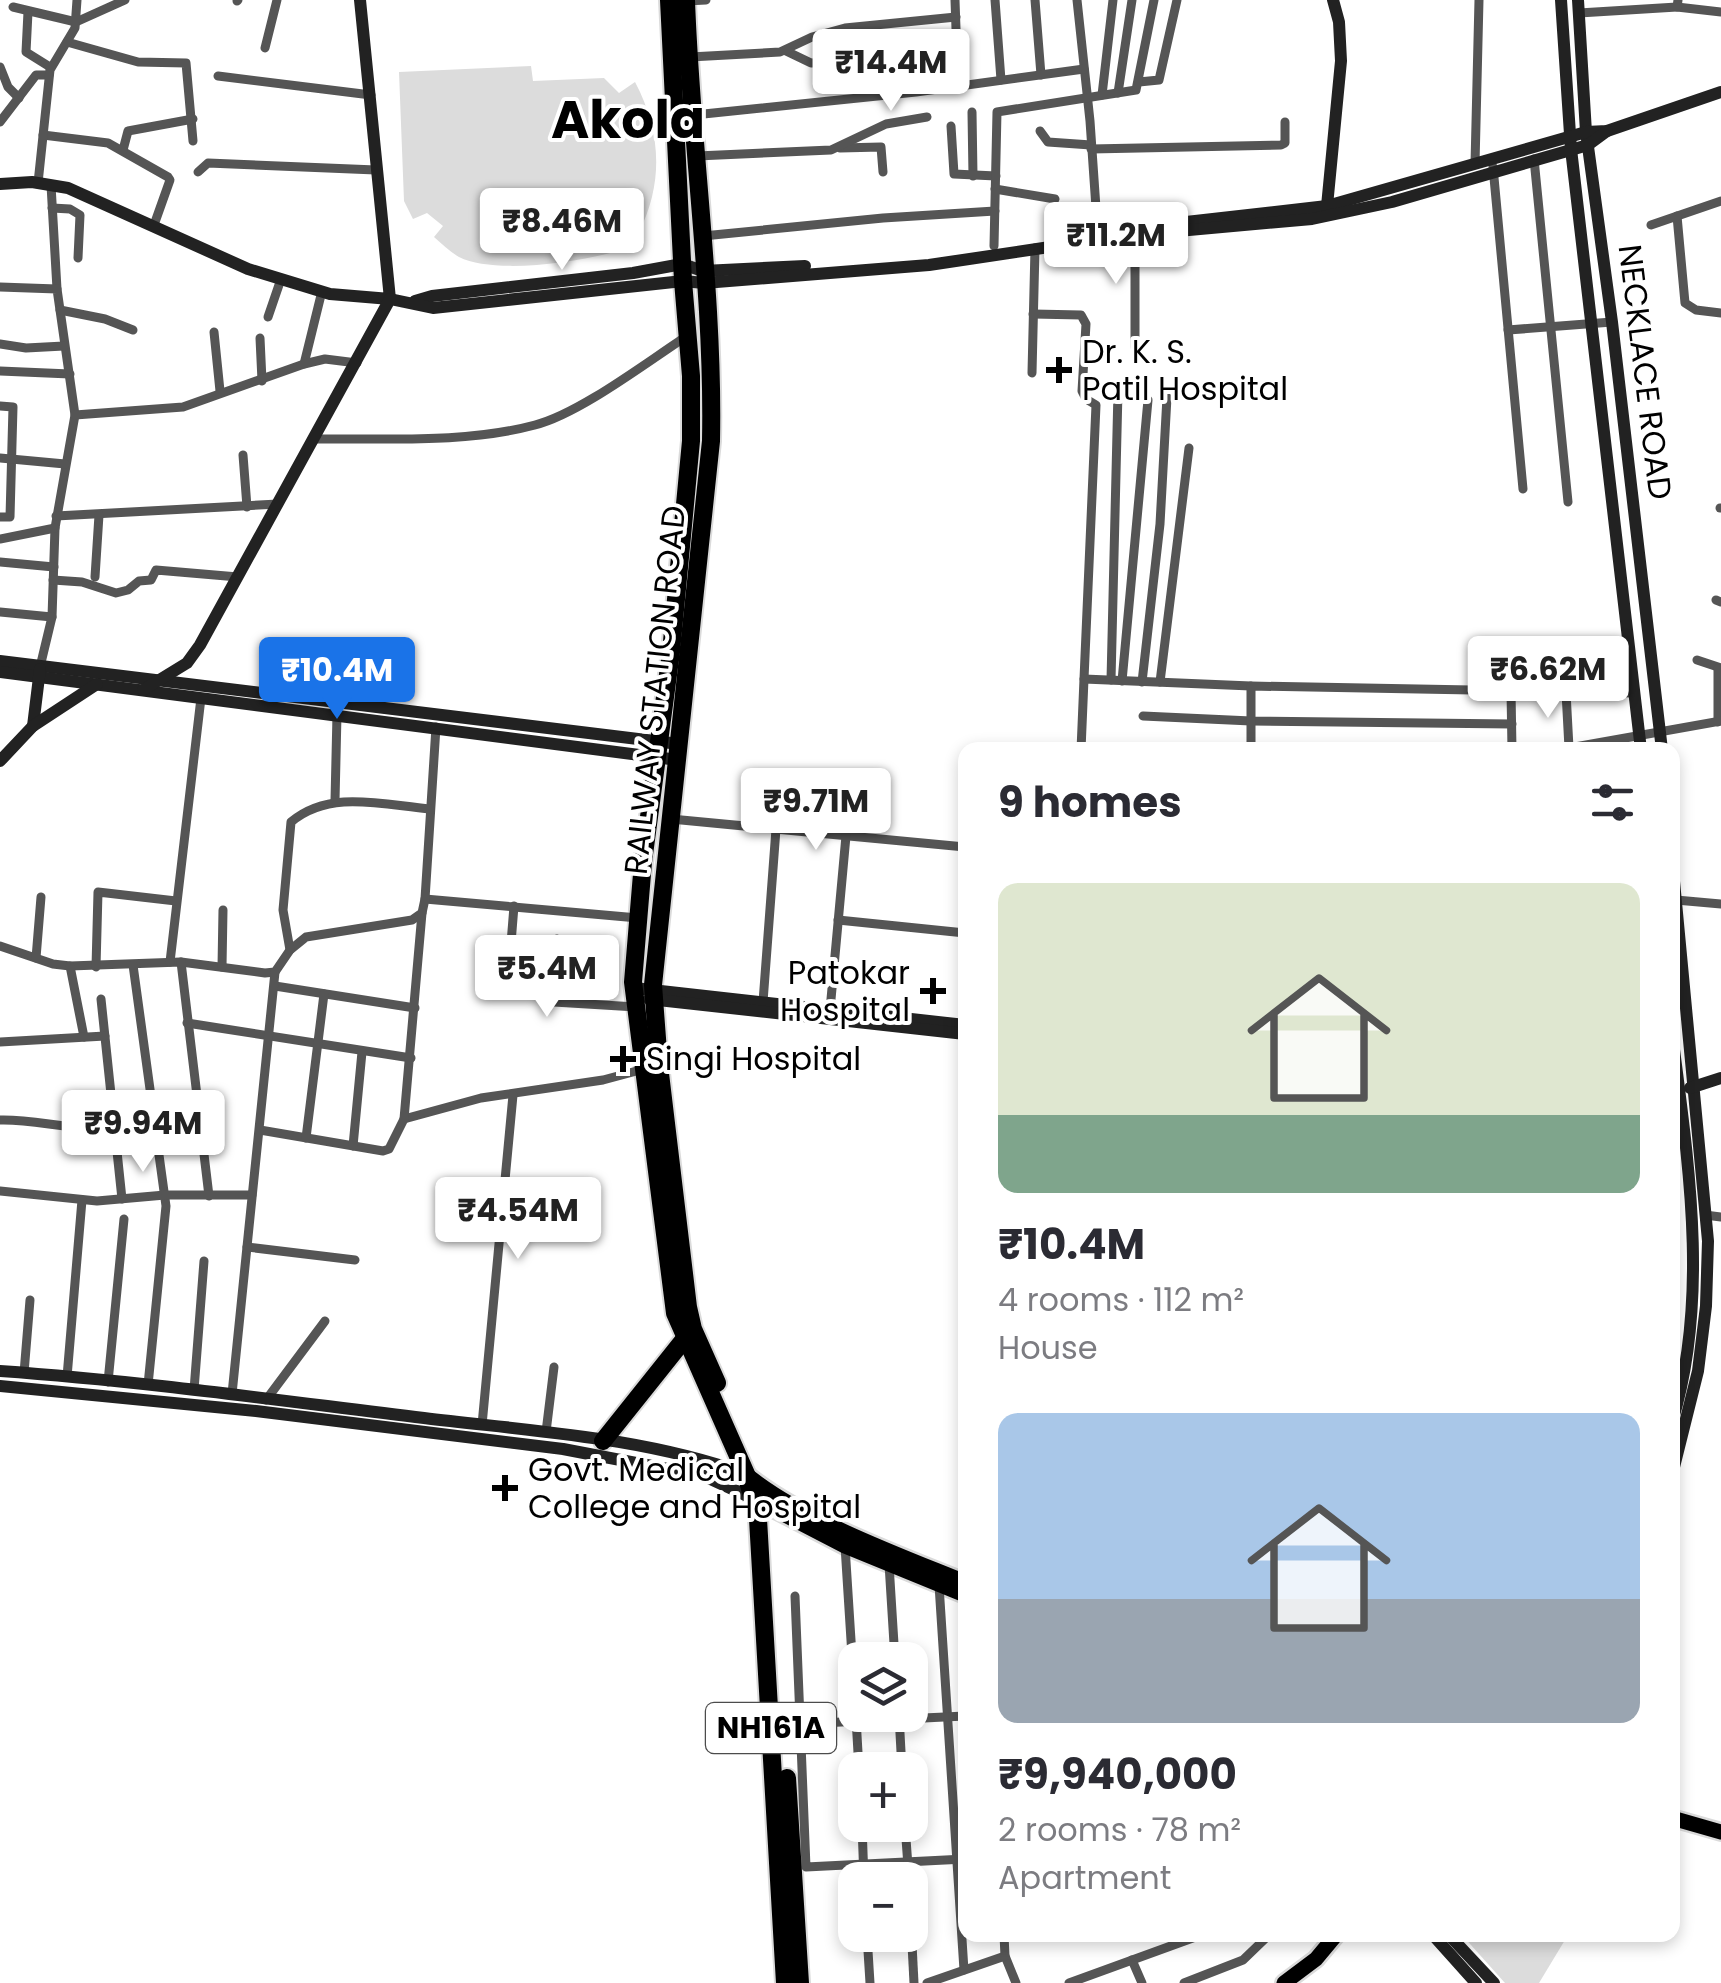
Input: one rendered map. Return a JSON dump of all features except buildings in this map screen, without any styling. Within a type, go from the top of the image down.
[{"type":"highway","name":"RAILWAY STATION ROAD","points":[[669,0],[691,441],[638,918],[644,1068],[675,1312],[762,1497]]},
{"type":"highway","name":"RAILWAY STATION ROAD","points":[[686,0],[711,374],[711,441],[671,819],[643,997],[659,1065],[688,1334],[746,1474]]},
{"type":"highway","points":[[603,1440],[688,1334]]},
{"type":"highway","name":"NH161A","points":[[746,1474],[762,1497],[800,1983]]},
{"type":"highway","name":"NH161A","points":[[762,1497],[760,1537],[786,1983]]},
{"type":"main road","points":[[0,661],[97,684],[149,685],[187,662],[357,363],[390,298],[360,0]]},
{"type":"main road","points":[[1327,206],[1341,62],[1339,22],[1333,0]]},
{"type":"main road","name":"NECKLACE ROAD","points":[[1561,0],[1571,143],[1640,742]]},
{"type":"main road","name":"NECKLACE ROAD","points":[[1578,7],[1587,138],[1661,742]]},
{"type":"main road","points":[[1135,230],[1326,217],[1392,202],[1493,165],[1721,92]]},
{"type":"main road","points":[[704,277],[926,258],[994,246],[1327,206],[1475,164],[1534,159],[1571,143]]},
{"type":"main road","points":[[0,184],[68,188],[248,270],[322,291],[390,298],[433,308],[682,272],[704,277],[929,265],[1097,235]]},
{"type":"main road","points":[[187,662],[198,692]]},
{"type":"main road","points":[[0,672],[39,672],[338,707],[657,750]]},
{"type":"main road","points":[[32,726],[39,672]]},
{"type":"main road","points":[[0,761],[32,726],[97,684]]},
{"type":"main road","points":[[338,707],[436,727],[678,752]]},
{"type":"main road","points":[[1680,939],[1707,1233],[1706,1306],[1680,1433]]},
{"type":"main road","points":[[643,997],[763,1002],[958,1024]]},
{"type":"main road","points":[[643,997],[958,1033]]},
{"type":"main road","points":[[1680,1091],[1721,1078]]},
{"type":"main road","points":[[1680,1134],[1692,1298],[1692,1370],[1680,1401]]},
{"type":"main road","points":[[1690,1233],[1707,1233]]},
{"type":"main road","points":[[0,1372],[232,1394],[264,1405],[616,1458],[704,1476],[958,1579]]},
{"type":"main road","points":[[0,1386],[264,1405],[546,1432],[699,1459],[746,1474]]},
{"type":"main road","points":[[762,1497],[845,1546],[958,1593]]},
{"type":"main road","points":[[1680,1820],[1721,1832]]},
{"type":"main road","points":[[1284,1983],[1316,1959],[1330,1942]]},
{"type":"main road","points":[[1439,1942],[1476,1983]]},
{"type":"main road","points":[[1456,1942],[1494,1983]]},
{"type":"street","points":[[41,16],[42,0]]},
{"type":"street","points":[[39,672],[52,616],[54,528],[74,414],[57,288],[52,208],[44,184],[43,135],[50,71],[76,22],[78,0]]},
{"type":"street","points":[[13,7],[76,22],[125,0]]},
{"type":"street","points":[[265,48],[277,0]]},
{"type":"street","points":[[686,0],[706,0]]},
{"type":"street","points":[[955,0],[958,86]]},
{"type":"street","points":[[996,0],[1001,80]]},
{"type":"street","points":[[1035,0],[1041,75]]},
{"type":"street","points":[[1077,0],[1097,235]]},
{"type":"street","points":[[1102,95],[1112,0]]},
{"type":"street","points":[[1118,93],[1132,0]]},
{"type":"street","points":[[994,246],[998,110],[1136,90],[1154,0]]},
{"type":"street","points":[[1139,82],[1159,80],[1176,0]]},
{"type":"street","points":[[1475,164],[1478,0]]},
{"type":"street","points":[[1578,7],[1678,4],[1721,12]]},
{"type":"street","points":[[28,12],[26,52],[50,71]]},
{"type":"street","points":[[688,57],[786,51],[812,37],[846,28],[956,17]]},
{"type":"street","points":[[67,42],[138,62],[186,63],[193,141]]},
{"type":"street","points":[[786,51],[811,63],[851,62]]},
{"type":"street","points":[[0,67],[8,88],[19,98]]},
{"type":"street","points":[[691,115],[1084,68]]},
{"type":"street","points":[[0,122],[36,75],[50,71]]},
{"type":"street","points":[[218,76],[370,95]]},
{"type":"street","points":[[972,112],[973,176]]},
{"type":"street","points":[[838,148],[886,124],[927,117]]},
{"type":"street","points":[[123,150],[128,131],[193,119]]},
{"type":"street","points":[[1040,131],[1048,142],[1091,147],[1281,144],[1286,142],[1285,122]]},
{"type":"street","points":[[951,126],[954,174],[996,176]]},
{"type":"street","points":[[43,135],[108,144],[170,178],[154,225]]},
{"type":"street","points":[[694,156],[881,147],[883,172]]},
{"type":"street","points":[[1534,159],[1568,502]]},
{"type":"street","points":[[198,172],[208,162],[376,170]]},
{"type":"street","points":[[1493,165],[1523,488]]},
{"type":"street","points":[[996,189],[1056,199]]},
{"type":"street","points":[[1651,225],[1721,200]]},
{"type":"street","points":[[52,208],[70,209],[80,215],[78,258]]},
{"type":"street","points":[[700,236],[882,218],[995,212]]},
{"type":"street","points":[[1677,216],[1685,303],[1696,310],[1721,313]]},
{"type":"street","points":[[1135,230],[1136,347]]},
{"type":"street","points":[[1032,374],[1035,248]]},
{"type":"street","points":[[268,317],[281,279]]},
{"type":"street","points":[[0,287],[57,288]]},
{"type":"street","points":[[304,364],[322,291]]},
{"type":"street","points":[[60,310],[105,319],[133,330]]},
{"type":"street","points":[[1033,314],[1081,315],[1086,324],[1082,391],[1086,399],[1096,404],[1082,742]]},
{"type":"street","points":[[1508,330],[1612,322]]},
{"type":"street","points":[[214,332],[220,391]]},
{"type":"street","points":[[312,439],[465,436],[535,425],[568,411],[688,336]]},
{"type":"street","points":[[260,338],[262,380]]},
{"type":"street","points":[[0,344],[26,348],[64,346]]},
{"type":"street","points":[[74,414],[183,407],[304,364],[325,359],[357,363]]},
{"type":"street","points":[[0,371],[70,374]]},
{"type":"street","points":[[1116,680],[1118,391]]},
{"type":"street","points":[[1142,682],[1160,524],[1167,397]]},
{"type":"street","points":[[1116,680],[1148,400]]},
{"type":"street","points":[[0,406],[13,406],[5,459],[10,517],[0,517]]},
{"type":"street","points":[[1160,682],[1189,448]]},
{"type":"street","points":[[243,455],[247,507]]},
{"type":"street","points":[[5,459],[65,464]]},
{"type":"street","points":[[56,516],[279,504]]},
{"type":"street","points":[[95,577],[99,515]]},
{"type":"street","points":[[0,539],[54,528]]},
{"type":"street","points":[[0,562],[54,567]]},
{"type":"street","points":[[53,580],[82,582],[116,593],[139,581],[151,580],[156,570],[238,577]]},
{"type":"street","points":[[0,612],[52,616]]},
{"type":"street","points":[[1614,742],[1719,721],[1719,668],[1697,660]]},
{"type":"street","points":[[1084,679],[1252,686],[1634,692]]},
{"type":"street","points":[[1251,742],[1252,686]]},
{"type":"street","points":[[1511,690],[1512,742]]},
{"type":"street","points":[[170,962],[198,692]]},
{"type":"street","points":[[1564,742],[1566,692]]},
{"type":"street","points":[[335,801],[338,707]]},
{"type":"street","points":[[1143,716],[1512,724]]},
{"type":"street","points":[[260,1130],[386,1150],[404,1119],[425,899],[436,727]]},
{"type":"street","points":[[290,950],[284,910],[288,826],[315,806],[335,801],[430,809]]},
{"type":"street","points":[[671,819],[958,846]]},
{"type":"street","points":[[763,1002],[776,829]]},
{"type":"street","points":[[830,1010],[846,836]]},
{"type":"street","points":[[96,967],[98,892],[176,902]]},
{"type":"street","points":[[36,958],[40,897]]},
{"type":"street","points":[[425,899],[638,918]]},
{"type":"street","points":[[1680,900],[1721,904]]},
{"type":"street","points":[[508,993],[514,906]]},
{"type":"street","points":[[222,968],[223,910]]},
{"type":"street","points":[[232,1394],[276,972],[290,950],[306,937],[412,920],[422,913]]},
{"type":"street","points":[[838,920],[958,932]]},
{"type":"street","points":[[556,939],[554,1002],[643,997]]},
{"type":"street","points":[[0,946],[70,966],[182,962],[276,972]]},
{"type":"street","points":[[182,962],[209,1196]]},
{"type":"street","points":[[132,965],[166,1196],[148,1385]]},
{"type":"street","points":[[70,966],[84,1037]]},
{"type":"street","points":[[275,986],[415,1008]]},
{"type":"street","points":[[306,1138],[324,994]]},
{"type":"street","points":[[101,999],[122,1199]]},
{"type":"street","points":[[188,1023],[411,1058]]},
{"type":"street","points":[[0,1042],[105,1036]]},
{"type":"street","points":[[353,1146],[362,1052]]},
{"type":"street","points":[[404,1119],[481,1098],[603,1080],[644,1068]]},
{"type":"street","points":[[482,1425],[513,1095]]},
{"type":"street","points":[[0,1120],[32,1120],[71,1129],[98,1128]]},
{"type":"street","points":[[0,1191],[82,1200],[252,1195]]},
{"type":"street","points":[[67,1377],[82,1200]]},
{"type":"street","points":[[1706,1215],[1721,1216]]},
{"type":"street","points":[[108,1382],[124,1219]]},
{"type":"street","points":[[247,1248],[355,1260]]},
{"type":"street","points":[[194,1390],[204,1261]]},
{"type":"street","points":[[24,1373],[30,1300]]},
{"type":"street","points":[[264,1405],[326,1321]]},
{"type":"street","points":[[546,1432],[554,1367]]},
{"type":"street","points":[[845,1546],[851,1642]]},
{"type":"street","points":[[889,1564],[895,1642]]},
{"type":"street","points":[[939,1585],[946,1717],[958,1831]]},
{"type":"street","points":[[795,1596],[805,1865],[838,1866]]},
{"type":"street","points":[[928,1717],[958,1716]]},
{"type":"street","points":[[800,1724],[838,1720]]},
{"type":"street","points":[[907,1842],[908,1861]]},
{"type":"street","points":[[893,1862],[958,1860]]},
{"type":"street","points":[[963,1942],[964,1970]]},
{"type":"street","points":[[1005,1942],[1016,1983]]},
{"type":"street","points":[[1069,1983],[1181,1942]]},
{"type":"street","points":[[1184,1983],[1243,1960],[1262,1942]]},
{"type":"street","points":[[868,1952],[870,1983]]},
{"type":"street","points":[[912,1952],[914,1983]]},
{"type":"street","points":[[927,1983],[1006,1956]]},
{"type":"street","points":[[1132,1960],[1142,1983]]},
{"type":"shaded area","points":[[531,66],[533,81],[604,78],[619,93],[635,82],[644,100],[654,138],[656,175],[639,232],[622,226],[613,236],[621,250],[539,265],[475,262],[459,257],[443,245],[434,237],[443,226],[427,213],[413,219],[404,201],[399,72]]},
{"type":"shaded area","points":[[1468,1942],[1564,1942],[1539,1983],[1505,1983]]},
{"type":"place","name":"Dr. K. S. Patil Hospital","points":[[1059,370]]},
{"type":"place","name":"Patokar Hospital","points":[[933,991]]},
{"type":"place","name":"Singi Hospital","points":[[623,1059]]},
{"type":"place","name":"Govt. Medical College and Hospital","points":[[505,1488]]},
{"type":"district","name":"Akola","points":[[628,120]]}]
